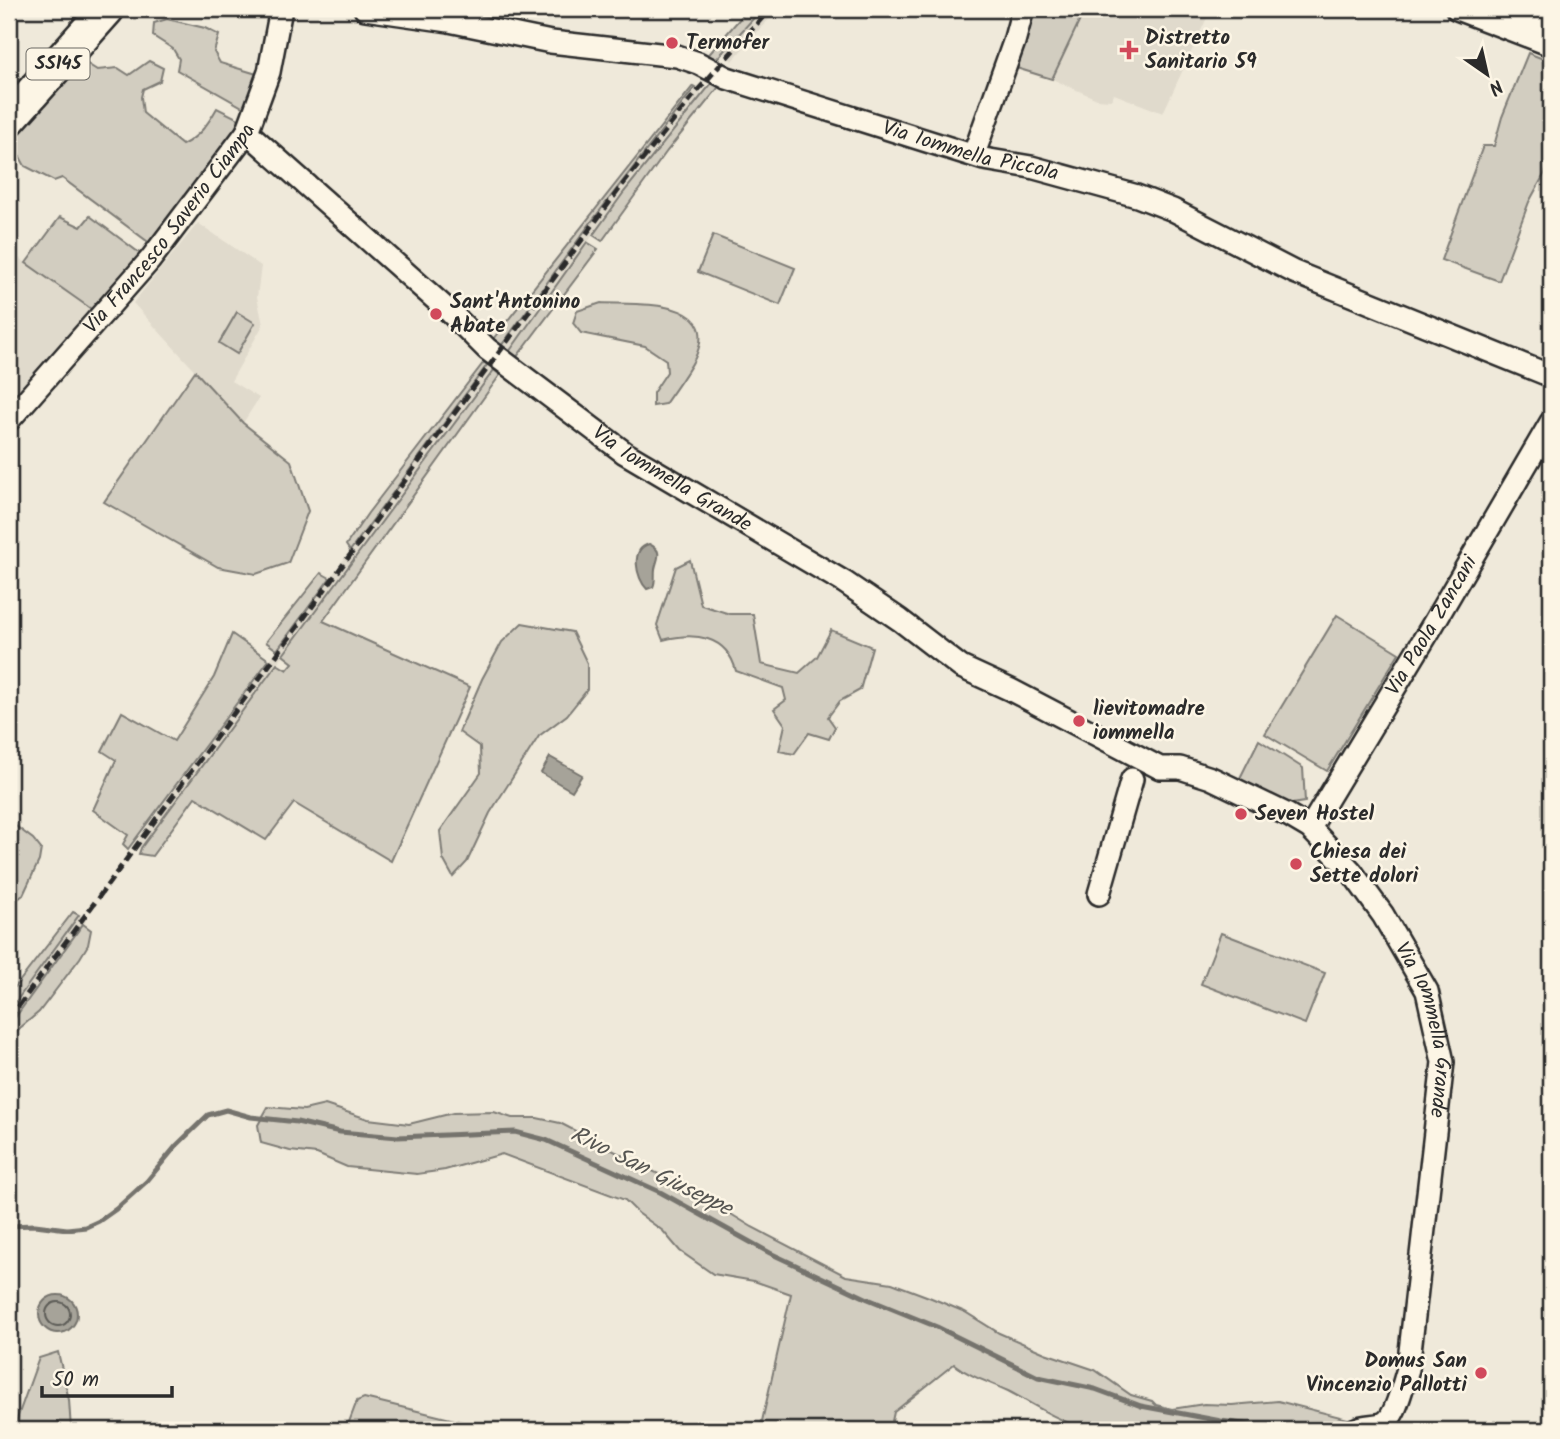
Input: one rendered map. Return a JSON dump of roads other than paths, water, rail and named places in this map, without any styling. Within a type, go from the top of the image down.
[{"type":"main road","name":"SS145","points":[[9,119],[107,9]]},
{"type":"street","name":"Via Francesco Saverio Ciampa","points":[[9,420],[150,260],[247,132],[269,72],[281,9]]},
{"type":"street","name":"Via Iommella Piccola","points":[[365,9],[449,21],[551,42],[677,57],[698,63],[736,81],[984,159],[1031,166],[1100,185],[1173,210],[1294,272],[1551,376]]},
{"type":"street","points":[[974,154],[1010,55],[1023,9]]},
{"type":"street","points":[[1457,9],[1551,45]]},
{"type":"street","points":[[1500,9],[1551,29]]},
{"type":"street","name":"Via Iommella Grande","points":[[247,132],[442,304],[487,349],[625,453],[844,582],[900,620],[961,667],[1137,768],[1180,768],[1211,778],[1310,828],[1351,871],[1383,915],[1427,991],[1443,1062],[1408,1369],[1392,1416],[1383,1423],[1360,1427]]},
{"type":"street","name":"Via Paola Zancani","points":[[1310,828],[1551,422]]},
{"type":"street","points":[[1099,894],[1137,768]]},
{"type":"water","points":[[649,544],[657,549],[658,555],[654,585],[647,589],[640,578],[637,558],[643,547]]},
{"type":"water","points":[[550,757],[582,775],[572,791],[541,773]]},
{"type":"water","points":[[58,1295],[71,1301],[77,1314],[71,1327],[58,1333],[45,1327],[39,1314],[45,1301]]},
{"type":"waterway","name":"Rivo San Giuseppe","points":[[9,1226],[35,1225],[67,1229],[86,1227],[99,1221],[147,1181],[176,1146],[208,1115],[226,1110],[251,1117],[297,1122],[340,1132],[398,1137],[515,1132],[546,1140],[660,1192],[770,1253],[868,1299],[937,1327],[1038,1377],[1095,1389],[1141,1406],[1287,1430]]},
{"type":"railway","points":[[9,1019],[620,188],[698,90],[770,9]]},
{"type":"place","name":"Termofer","points":[[672,43]]},
{"type":"place","name":"Distretto Sanitario 59","points":[[1129,50]]},
{"type":"place","name":"Sant'Antonino Abate","points":[[436,314]]},
{"type":"place","name":"lievitomadre iommella","points":[[1079,721]]},
{"type":"place","name":"Seven Hostel","points":[[1241,814]]},
{"type":"place","name":"Chiesa dei Sette dolori","points":[[1296,864]]},
{"type":"place","name":"Domus San Vincenzio Pallotti","points":[[1481,1373]]}]
